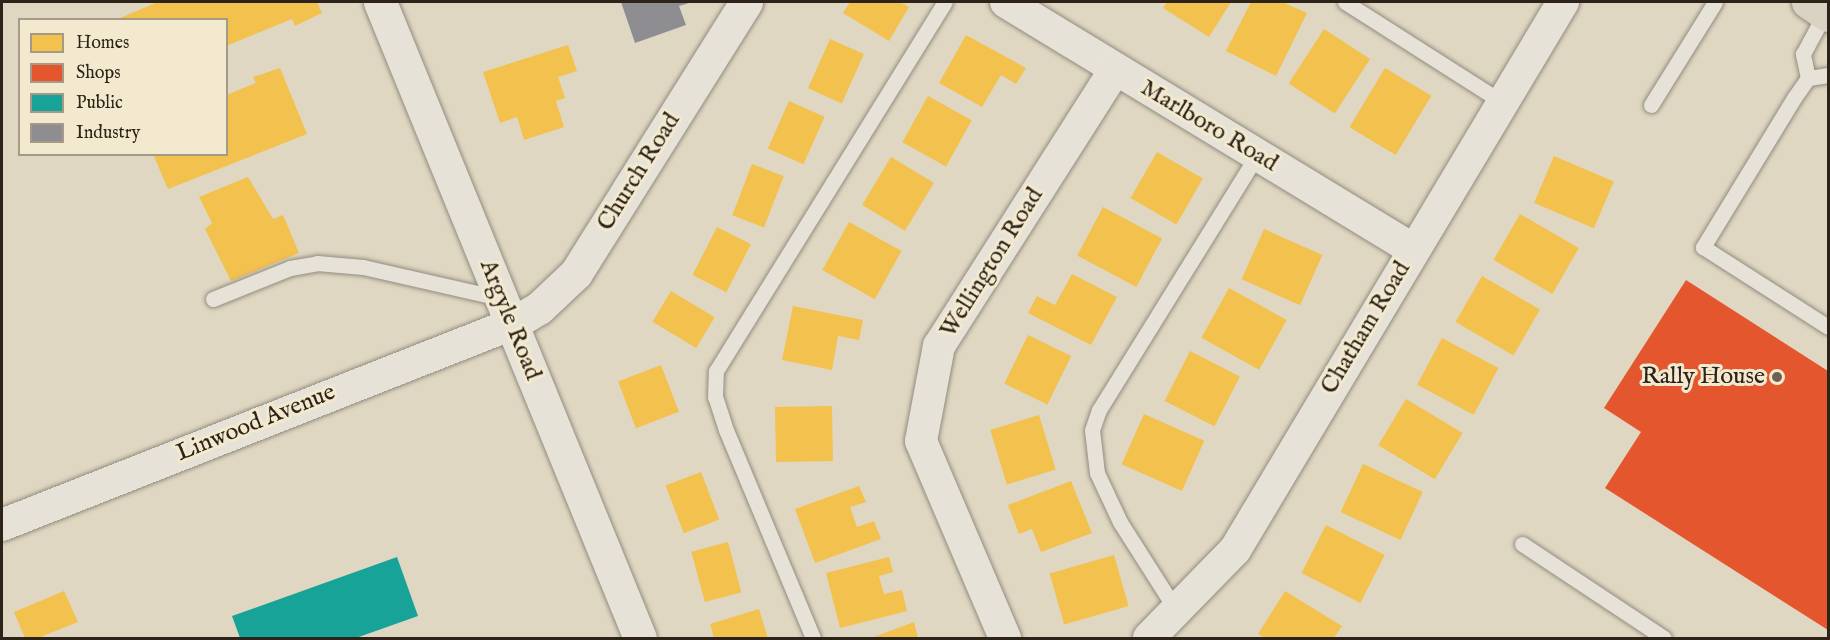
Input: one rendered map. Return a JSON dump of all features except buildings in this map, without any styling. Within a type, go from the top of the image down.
[{"type":"street","name":"Argyle Road","points":[[380,2],[640,639]]},
{"type":"street","name":"Church Road","points":[[506,311],[539,308],[576,273],[746,2]]},
{"type":"street","name":"Marlboro Road","points":[[1006,2],[1413,249]]},
{"type":"street","name":"Chatham Road","points":[[1149,639],[1235,550],[1413,249],[1563,2]]},
{"type":"street","name":"Wellington Road","points":[[1005,639],[921,441],[939,346],[1115,70]]},
{"type":"street","name":"Linwood Avenue","points":[[2,525],[506,311]]},
{"type":"lane","points":[[813,639],[726,430],[715,397],[716,371],[945,2]]},
{"type":"lane","points":[[1345,2],[1502,102]]},
{"type":"lane","points":[[1651,105],[1715,2]]},
{"type":"lane","points":[[1820,10],[1803,54],[1808,78],[1703,247],[1828,327]]},
{"type":"lane","points":[[1808,78],[1828,75]]},
{"type":"lane","points":[[1176,610],[1116,513],[1097,473],[1092,430],[1099,410],[1257,155]]},
{"type":"lane","points":[[213,298],[290,268],[317,263],[363,267],[506,311]]},
{"type":"lane","points":[[1522,544],[1664,639]]},
{"type":"place","name":"Rally House","points":[[1777,377]]}]
